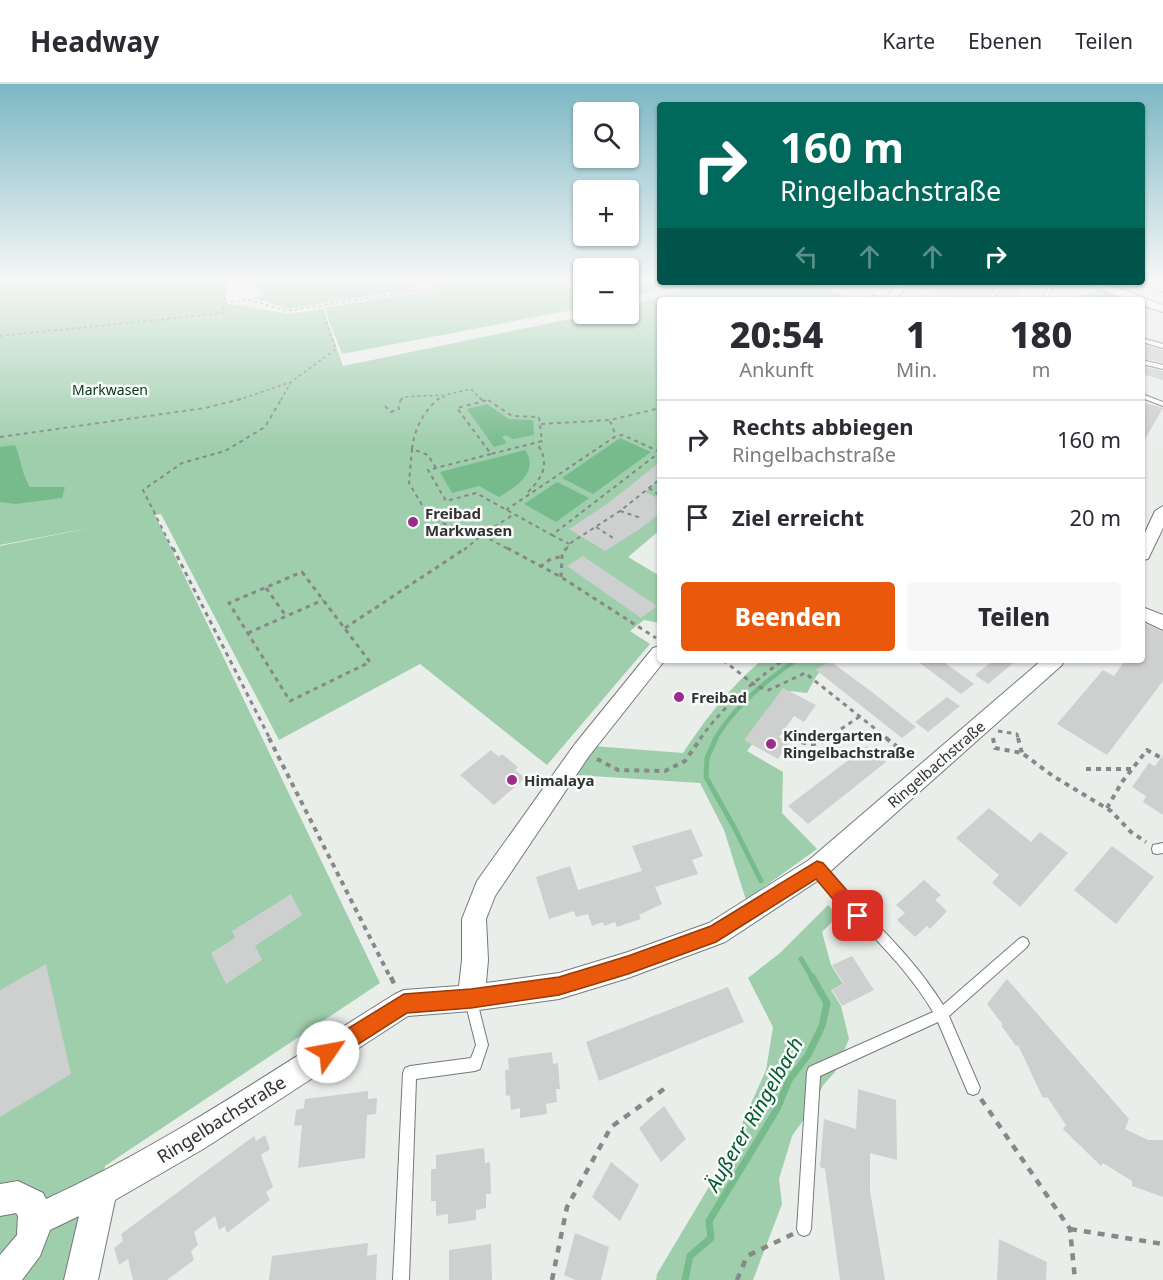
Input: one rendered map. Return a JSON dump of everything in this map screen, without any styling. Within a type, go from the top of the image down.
[{"type":"street","points":[[1145,549],[1163,511]]},
{"type":"street","points":[[1145,614],[1163,622]]},
{"type":"street","points":[[471,998],[475,960],[474,919],[486,889],[582,750],[657,657]]},
{"type":"street","name":"Ringelbachstraße","points":[[36,1220],[101,1190],[194,1137],[404,1003],[471,998],[559,986],[628,965],[716,933],[817,868],[1052,663]]},
{"type":"street","points":[[81,1280],[101,1190]]},
{"type":"street","points":[[0,1200],[18,1197],[32,1204],[36,1220],[31,1242],[16,1264],[0,1277]]},
{"type":"lane","points":[[1145,341],[1163,346]]},
{"type":"lane","points":[[1145,363],[1163,367]]},
{"type":"lane","points":[[1145,397],[1163,404]]},
{"type":"lane","points":[[817,868],[842,899],[924,987],[942,1014],[973,1088]]},
{"type":"lane","points":[[804,1229],[814,1072],[942,1014],[1023,943]]},
{"type":"lane","points":[[401,1280],[410,1072],[475,1064],[482,1045],[471,998]]},
{"type":"path","points":[[0,438],[205,408],[250,397],[291,382],[336,349],[331,336]]},
{"type":"path","points":[[291,382],[265,427],[225,451],[182,463],[142,490],[404,1003]]},
{"type":"path","points":[[385,406],[391,412],[399,409],[398,405],[403,397],[443,396],[471,389],[484,401]]},
{"type":"path","points":[[443,396],[422,420],[412,441],[409,483],[433,518],[482,535],[540,568],[561,577],[635,627],[657,638]]},
{"type":"path","points":[[491,454],[457,408],[488,400],[512,416],[539,417],[542,441],[537,443],[428,470],[446,501],[476,493],[569,544]]},
{"type":"path","points":[[541,424],[610,420],[657,409]]},
{"type":"path","points":[[610,420],[616,436]]},
{"type":"path","points":[[506,510],[616,436],[623,435],[657,451]]},
{"type":"path","points":[[523,498],[543,475],[546,465],[545,454],[537,443]]},
{"type":"path","points":[[412,449],[428,455],[436,468]]},
{"type":"path","points":[[552,535],[657,454]]},
{"type":"path","points":[[561,577],[562,556],[569,544],[620,511],[657,481]]},
{"type":"path","points":[[649,488],[657,494]]},
{"type":"path","points":[[620,511],[641,518]]},
{"type":"path","points":[[345,628],[476,542],[482,535],[514,514]]},
{"type":"path","points":[[596,527],[613,538]]},
{"type":"path","points":[[540,568],[549,560],[562,556]]},
{"type":"path","points":[[302,572],[345,628],[370,662],[290,701],[229,603],[302,572]]},
{"type":"path","points":[[266,587],[286,616]]},
{"type":"path","points":[[248,633],[323,600]]},
{"type":"path","points":[[727,663],[756,686],[769,690],[805,673],[928,771]]},
{"type":"path","points":[[582,750],[618,770],[665,771],[685,761],[716,717],[752,682],[779,663]]},
{"type":"path","points":[[782,733],[807,745],[819,744],[859,717]]},
{"type":"path","points":[[1022,753],[1017,734],[991,730],[995,748],[1022,753],[1053,776],[1107,808],[1131,832],[1160,848]]},
{"type":"path","points":[[1107,808],[1119,786],[1147,750],[1163,759]]},
{"type":"path","points":[[1086,769],[1133,769]]},
{"type":"path","points":[[973,1088],[1070,1229],[1075,1280]]},
{"type":"path","points":[[552,1280],[567,1207],[611,1127],[664,1089]]},
{"type":"path","points":[[737,1280],[747,1256],[804,1229]]},
{"type":"path","points":[[1070,1229],[1163,1244]]},
{"type":"green space","name":"Markwasen","points":[[0,336],[332,336],[343,366],[489,336],[657,336],[657,533],[628,557],[657,574],[657,622],[644,620],[630,631],[650,644],[547,765],[420,664],[279,740],[161,514],[155,515],[380,983],[105,1166],[96,1216],[80,1280],[0,1280],[0,546],[95,527],[0,545]]},
{"type":"green space","points":[[335,336],[437,336],[342,354]]},
{"type":"green space","points":[[759,663],[828,663],[817,675],[807,693],[791,691],[747,751],[783,772],[782,813],[817,849],[746,900],[724,830],[700,783],[576,775],[593,746],[683,753],[739,681]]},
{"type":"green space","points":[[828,905],[838,916],[822,932],[831,965],[843,984],[831,990],[841,1006],[849,1039],[835,1072],[824,1084],[792,1136],[779,1179],[782,1204],[753,1280],[656,1280],[657,1274],[713,1180],[766,1070],[773,1027],[748,978],[780,953]]},
{"type":"shaded area","points":[[487,404],[509,419],[533,420],[534,435],[513,439],[506,435],[502,437],[507,443],[494,447],[467,409]]},
{"type":"shaded area","points":[[620,438],[651,452],[593,494],[562,478]]},
{"type":"shaded area","points":[[15,445],[30,487],[65,487],[62,498],[16,504],[0,502],[0,447]]},
{"type":"shaded area","points":[[525,450],[530,465],[528,472],[519,484],[499,497],[479,486],[452,493],[440,472]]},
{"type":"shaded area","points":[[557,482],[589,498],[556,522],[524,504]]},
{"type":"building","points":[[1145,345],[1163,350],[1163,363],[1145,359]]},
{"type":"building","points":[[1145,367],[1163,371],[1163,380],[1145,375]]},
{"type":"building","points":[[1145,403],[1163,408],[1145,439]]},
{"type":"building","points":[[657,464],[657,481],[645,492],[657,498],[657,515],[605,551],[569,529],[607,504]]},
{"type":"building","points":[[583,556],[657,606],[641,618],[567,566]]},
{"type":"building","points":[[1145,623],[1163,632],[1163,681],[1107,755],[1057,724],[1103,670],[1114,676],[1123,663],[1145,663]]},
{"type":"building","points":[[827,663],[833,663],[916,727],[902,738],[816,670]]},
{"type":"building","points":[[920,663],[945,663],[974,684],[961,694]]},
{"type":"building","points":[[990,663],[1013,663],[988,684],[975,675]]},
{"type":"building","points":[[783,688],[816,705],[804,722],[794,716],[779,737],[789,743],[778,759],[744,740]]},
{"type":"building","points":[[947,697],[960,706],[928,732],[915,722]]},
{"type":"building","points":[[867,746],[886,762],[808,824],[788,806]]},
{"type":"building","points":[[491,750],[499,757],[502,754],[518,767],[515,770],[525,778],[494,805],[460,775]]},
{"type":"building","points":[[1163,755],[1163,815],[1143,802],[1146,796],[1132,787],[1149,763],[1155,766]]},
{"type":"building","points":[[989,808],[1031,842],[1040,832],[1068,853],[1020,907],[992,883],[999,875],[956,838]]},
{"type":"building","points":[[691,829],[703,856],[692,860],[698,874],[655,887],[662,904],[639,915],[641,919],[617,927],[615,922],[604,926],[603,922],[592,926],[588,914],[576,917],[574,911],[549,919],[536,877],[570,866],[578,890],[642,871],[632,846]]},
{"type":"building","points":[[1112,846],[1154,877],[1116,924],[1074,890]]},
{"type":"building","points":[[924,880],[941,895],[935,900],[947,911],[930,929],[927,926],[915,937],[897,920],[905,913],[896,905]]},
{"type":"building","points":[[291,894],[302,915],[255,946],[262,960],[226,984],[211,953],[235,938],[232,931]]},
{"type":"building","points":[[852,956],[874,990],[842,1006],[832,990],[844,984],[832,965]]},
{"type":"building","points":[[46,964],[71,1074],[0,1117],[0,990]]},
{"type":"building","points":[[1007,979],[1129,1119],[1125,1129],[1148,1140],[1163,1140],[1163,1197],[1132,1186],[1132,1181],[1103,1163],[1101,1166],[1063,1129],[1066,1125],[1047,1097],[1043,1098],[1018,1045],[1016,1046],[987,1004]]},
{"type":"building","points":[[728,987],[744,1022],[599,1081],[586,1042]]},
{"type":"building","points":[[552,1052],[553,1064],[558,1063],[560,1089],[556,1089],[557,1102],[546,1104],[547,1114],[520,1118],[520,1108],[511,1110],[510,1095],[506,1096],[505,1070],[509,1070],[508,1058]]},
{"type":"building","points":[[858,1089],[896,1100],[897,1160],[870,1153],[870,1191],[885,1280],[840,1280],[825,1169],[820,1167],[824,1119],[856,1129]]},
{"type":"building","points":[[368,1091],[368,1099],[377,1098],[376,1114],[367,1115],[365,1158],[298,1168],[302,1125],[294,1126],[296,1110],[304,1108],[305,1099]]},
{"type":"building","points":[[664,1106],[686,1139],[661,1162],[639,1128]]},
{"type":"building","points":[[265,1135],[270,1149],[261,1155],[273,1187],[266,1192],[270,1200],[227,1233],[225,1226],[219,1230],[215,1216],[194,1232],[198,1245],[191,1251],[194,1260],[167,1280],[133,1280],[128,1259],[119,1265],[114,1248],[123,1241],[121,1234],[254,1136],[256,1141]]},
{"type":"building","points":[[484,1148],[485,1163],[490,1162],[491,1194],[486,1194],[486,1208],[476,1210],[476,1220],[448,1224],[448,1214],[436,1216],[436,1201],[431,1201],[431,1169],[436,1169],[436,1155]]},
{"type":"building","points":[[611,1162],[639,1185],[620,1221],[592,1197]]},
{"type":"building","points":[[575,1233],[609,1247],[601,1280],[575,1280],[564,1275]]},
{"type":"building","points":[[999,1239],[1047,1262],[1046,1280],[997,1280]]},
{"type":"building","points":[[368,1243],[367,1256],[377,1254],[376,1280],[269,1280],[272,1256]]},
{"type":"building","points":[[491,1244],[492,1280],[449,1280],[449,1250]]},
{"type":"waterway","name":"Äußerer Ringelbach","points":[[715,739],[751,695],[792,663]]},
{"type":"waterway","name":"Äußerer Ringelbach","points":[[716,738],[707,758],[706,777],[761,881]]},
{"type":"waterway","name":"Äußerer Ringelbach","points":[[801,959],[813,979]]},
{"type":"waterway","name":"Äußerer Ringelbach","points":[[685,1280],[690,1256],[711,1238],[709,1221],[777,1109],[789,1080],[808,1055],[822,1026],[827,1003],[812,977]]},
{"type":"place","name":"Freibad Markwasen","points":[[413,522]]},
{"type":"place","name":"Freibad","points":[[679,697]]},
{"type":"place","name":"Kindergarten Ringelbachstraße","points":[[771,744]]},
{"type":"place","name":"Himalaya","points":[[512,780]]},
{"type":"route","points":[[328,1052],[404,1003],[471,998],[559,986],[628,965],[716,933],[817,868],[858,916]]}]
